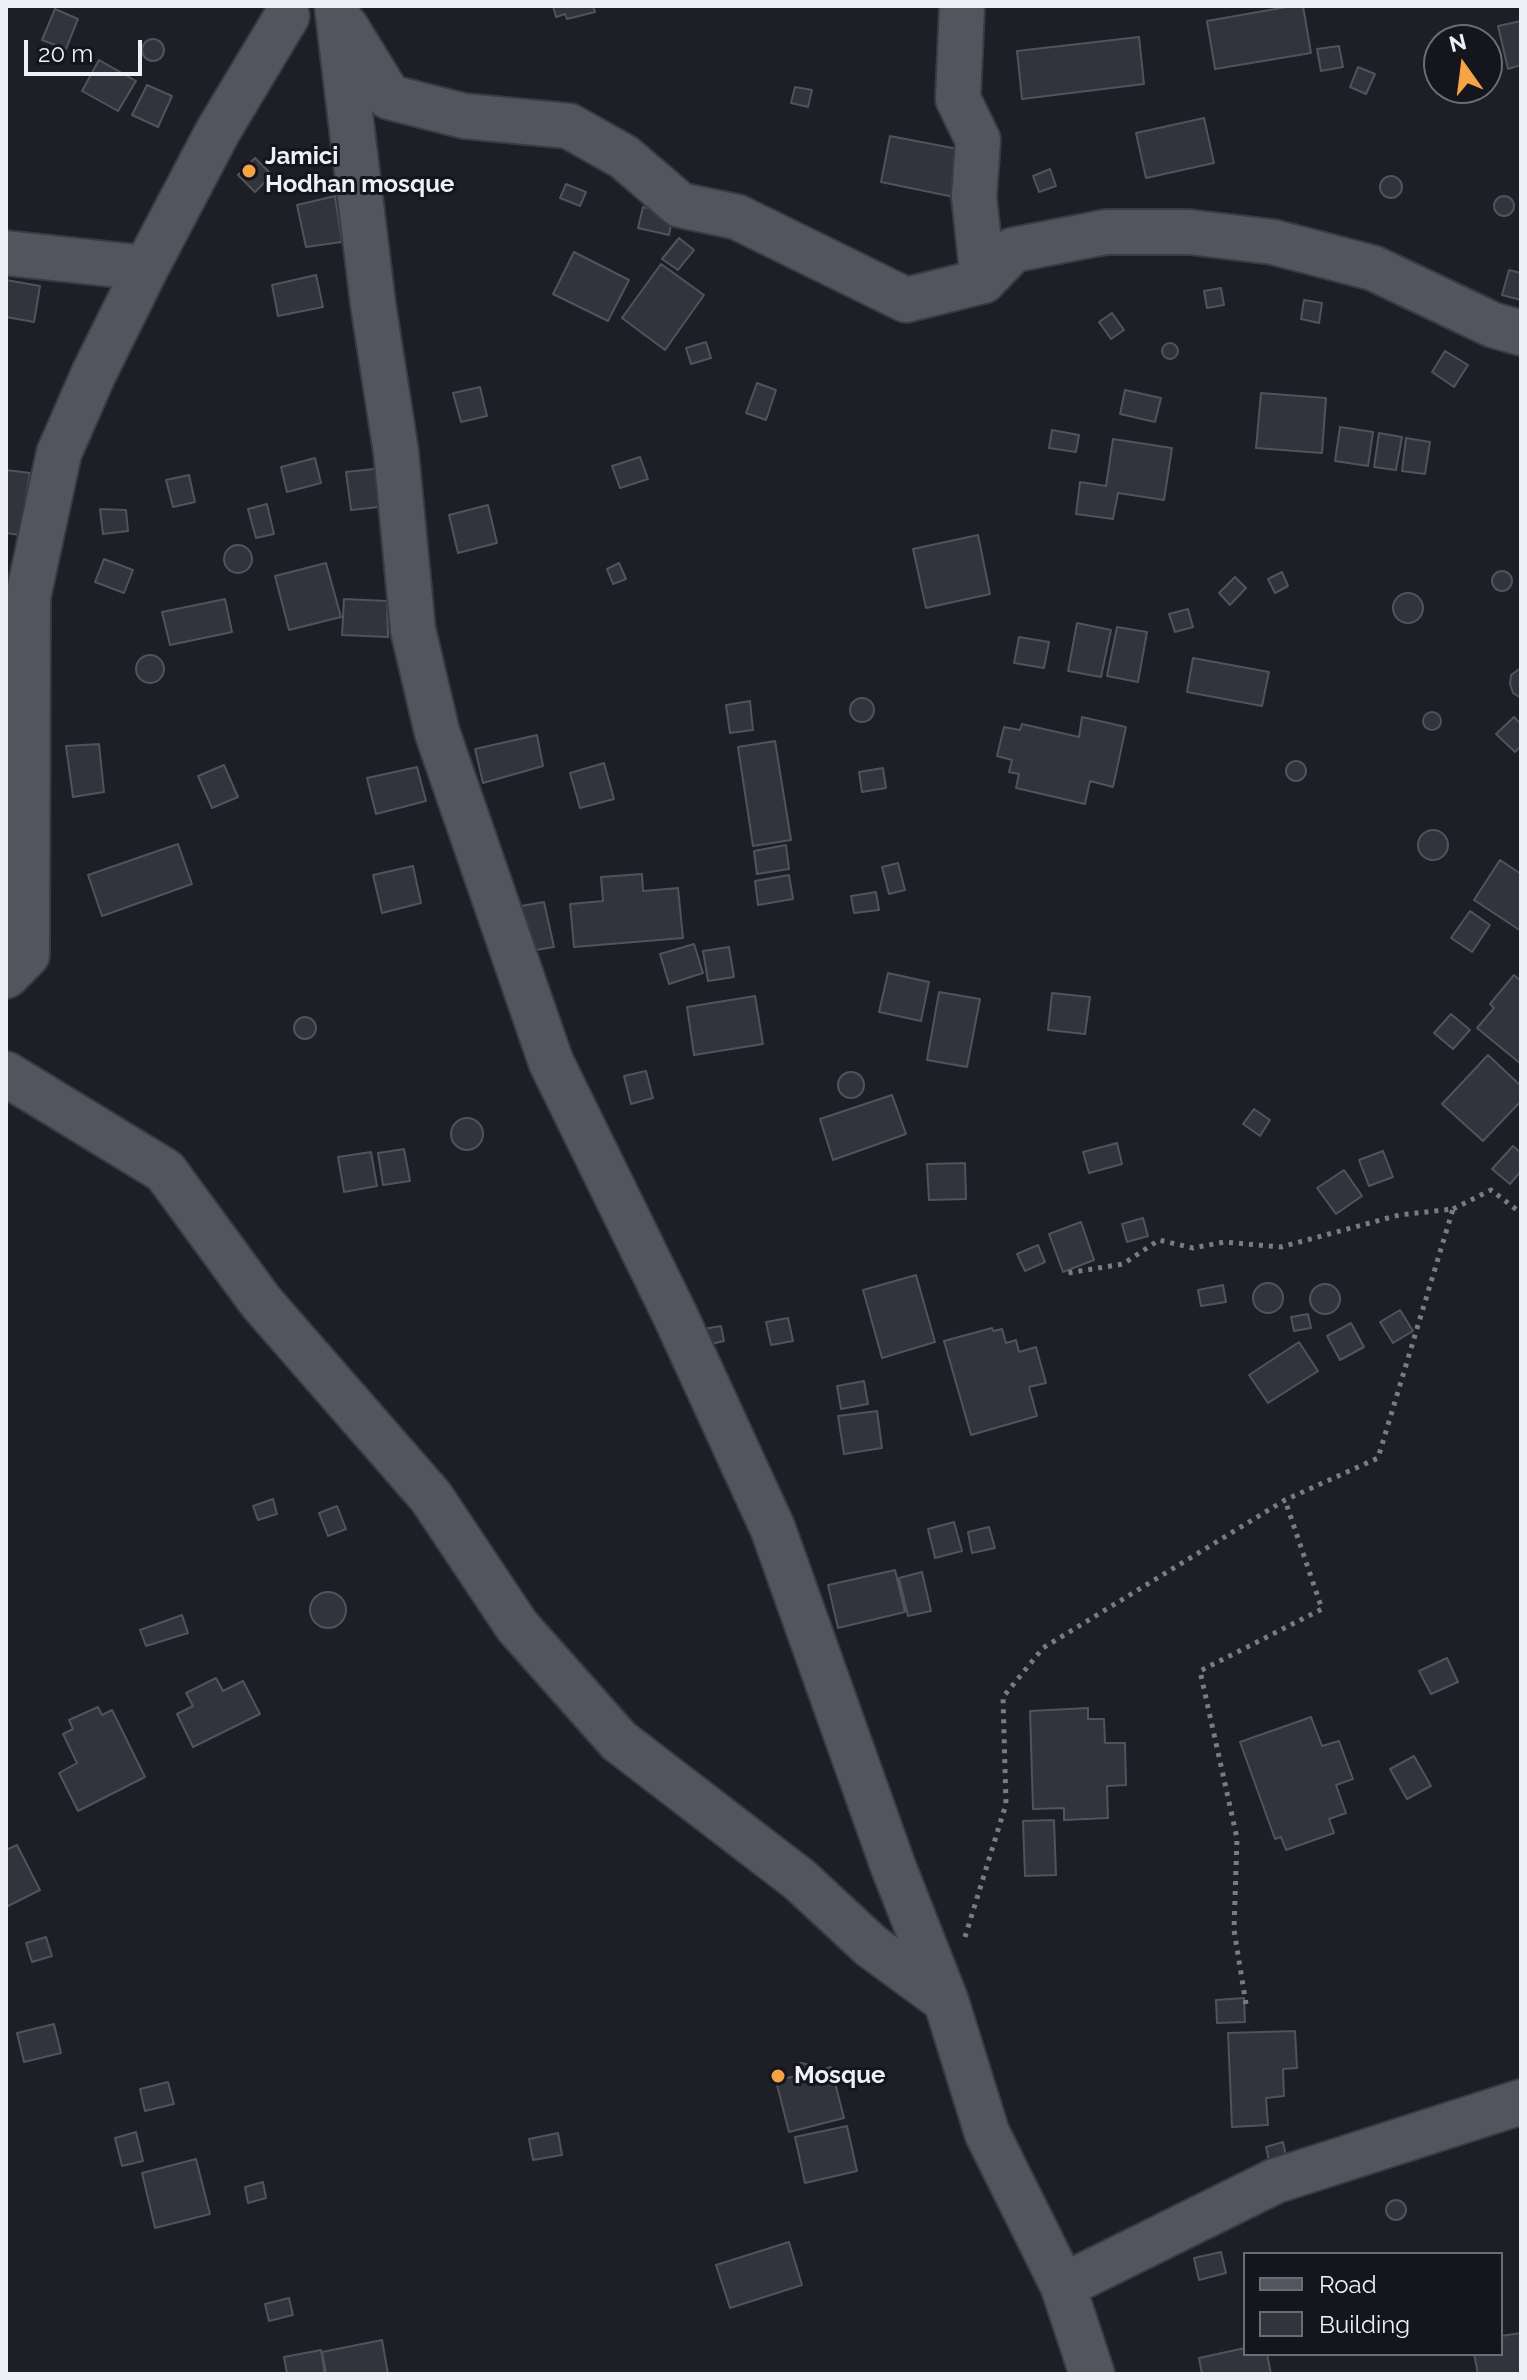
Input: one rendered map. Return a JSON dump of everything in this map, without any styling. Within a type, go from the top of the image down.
[{"type":"street","points":[[962,6],[958,99],[978,140],[974,197],[983,281]]},
{"type":"street","points":[[6,976],[27,955],[28,597],[59,453],[146,268],[281,11],[338,12]]},
{"type":"street","points":[[338,12],[389,97],[464,116],[569,126],[624,157],[680,205],[737,217],[906,300],[983,281],[1013,250],[1106,232],[1189,232],[1273,242],[1373,268],[1493,325],[1521,333]]},
{"type":"street","points":[[338,12],[373,304],[396,452],[413,630],[437,732],[551,1062],[674,1313],[773,1529],[893,1866],[946,2001],[987,2133],[1063,2286],[1092,2374]]},
{"type":"street","points":[[6,253],[146,268]]},
{"type":"street","points":[[6,1074],[165,1171],[261,1302],[431,1497],[517,1626],[619,1741],[800,1880],[871,1946],[946,2001]]},
{"type":"street","points":[[1063,2286],[1275,2181],[1521,2102]]},
{"type":"path","points":[[1068,1273],[1123,1264],[1159,1240],[1193,1248],[1224,1242],[1281,1247],[1399,1215],[1453,1209],[1491,1190],[1521,1213]]},
{"type":"path","points":[[963,1945],[1006,1804],[1003,1697],[1043,1648],[1285,1500],[1378,1458],[1453,1209]]},
{"type":"path","points":[[1246,2004],[1234,1930],[1237,1838],[1200,1671],[1322,1609],[1285,1500]]},
{"type":"building","points":[[553,6],[593,6],[595,12],[567,19],[565,14],[556,17]]},
{"type":"building","points":[[1303,6],[1311,53],[1215,69],[1207,21]]},
{"type":"building","points":[[55,9],[78,19],[66,49],[42,40]]},
{"type":"building","points":[[1521,21],[1521,65],[1508,69],[1503,48],[1503,25]]},
{"type":"building","points":[[1139,37],[1144,84],[1022,99],[1017,51]]},
{"type":"building","points":[[153,39],[161,42],[164,50],[161,58],[153,61],[145,58],[142,50],[145,42]]},
{"type":"building","points":[[1339,46],[1343,67],[1321,71],[1317,49]]},
{"type":"building","points":[[99,60],[136,81],[118,111],[82,91]]},
{"type":"building","points":[[1358,67],[1375,74],[1366,94],[1350,87]]},
{"type":"building","points":[[147,85],[172,96],[158,127],[132,115]]},
{"type":"building","points":[[795,87],[812,90],[808,107],[791,103]]},
{"type":"building","points":[[1204,118],[1214,163],[1146,178],[1136,133]]},
{"type":"building","points":[[890,136],[963,150],[954,197],[881,182]]},
{"type":"building","points":[[255,158],[272,175],[255,192],[238,175]]},
{"type":"building","points":[[1050,169],[1056,186],[1039,192],[1033,176]]},
{"type":"building","points":[[1391,176],[1399,179],[1402,187],[1399,195],[1391,198],[1383,195],[1380,187],[1383,179]]},
{"type":"building","points":[[566,184],[586,192],[580,206],[560,198]]},
{"type":"building","points":[[335,196],[342,242],[306,247],[297,205]]},
{"type":"building","points":[[1504,196],[1511,199],[1514,206],[1511,213],[1504,216],[1497,213],[1494,206],[1497,199]]},
{"type":"building","points":[[643,207],[673,214],[669,235],[638,228]]},
{"type":"building","points":[[679,238],[694,250],[678,270],[662,259]]},
{"type":"building","points":[[574,252],[629,280],[608,321],[553,294]]},
{"type":"building","points":[[661,264],[704,295],[665,350],[622,318]]},
{"type":"building","points":[[1509,270],[1521,273],[1521,300],[1502,295]]},
{"type":"building","points":[[316,275],[323,307],[278,316],[272,285]]},
{"type":"building","points":[[6,280],[40,286],[34,322],[6,317]]},
{"type":"building","points":[[1221,288],[1224,305],[1207,308],[1204,291]]},
{"type":"building","points":[[1304,300],[1322,303],[1319,323],[1301,319]]},
{"type":"building","points":[[1112,313],[1124,330],[1111,339],[1099,322]]},
{"type":"building","points":[[706,342],[711,358],[691,364],[686,348]]},
{"type":"building","points":[[1170,343],[1178,351],[1170,359],[1162,351]]},
{"type":"building","points":[[1445,351],[1468,365],[1454,387],[1432,372]]},
{"type":"building","points":[[757,383],[776,390],[766,420],[746,413]]},
{"type":"building","points":[[480,387],[487,416],[461,422],[453,393]]},
{"type":"building","points":[[1125,390],[1161,398],[1155,422],[1120,414]]},
{"type":"building","points":[[1261,393],[1326,398],[1322,453],[1256,448]]},
{"type":"building","points":[[1340,427],[1373,432],[1368,466],[1335,461]]},
{"type":"building","points":[[1052,430],[1079,435],[1076,452],[1049,448]]},
{"type":"building","points":[[1379,433],[1402,437],[1396,470],[1374,467]]},
{"type":"building","points":[[1406,438],[1430,442],[1425,474],[1402,471]]},
{"type":"building","points":[[1113,439],[1172,448],[1164,500],[1118,493],[1113,519],[1076,514],[1080,482],[1106,486]]},
{"type":"building","points":[[640,457],[648,479],[620,488],[612,466]]},
{"type":"building","points":[[315,458],[321,483],[287,492],[281,467]]},
{"type":"building","points":[[383,468],[388,506],[351,510],[346,472]]},
{"type":"building","points":[[6,470],[30,473],[20,535],[6,533]]},
{"type":"building","points":[[189,475],[195,502],[173,507],[166,480]]},
{"type":"building","points":[[267,504],[274,534],[256,538],[248,509]]},
{"type":"building","points":[[488,505],[497,543],[458,553],[449,515]]},
{"type":"building","points":[[100,509],[126,510],[128,531],[103,534]]},
{"type":"building","points":[[978,535],[990,594],[926,608],[913,549]]},
{"type":"building","points":[[238,545],[248,549],[252,559],[248,569],[238,573],[228,569],[224,559],[228,549]]},
{"type":"building","points":[[104,559],[133,570],[124,593],[95,582]]},
{"type":"building","points":[[326,563],[341,617],[289,630],[275,576]]},
{"type":"building","points":[[619,563],[626,579],[613,584],[607,569]]},
{"type":"building","points":[[1502,571],[1509,574],[1512,581],[1509,588],[1502,591],[1495,588],[1492,581],[1495,574]]},
{"type":"building","points":[[1282,572],[1288,586],[1275,593],[1268,579]]},
{"type":"building","points":[[1235,577],[1246,588],[1230,605],[1219,593]]},
{"type":"building","points":[[1408,593],[1419,597],[1423,608],[1419,619],[1408,623],[1397,619],[1393,608],[1397,597]]},
{"type":"building","points":[[225,599],[232,632],[170,645],[162,612]]},
{"type":"building","points":[[344,599],[387,601],[388,637],[342,635]]},
{"type":"building","points":[[1188,609],[1193,627],[1175,632],[1169,614]]},
{"type":"building","points":[[1077,623],[1111,630],[1101,677],[1068,671]]},
{"type":"building","points":[[1117,627],[1147,632],[1138,682],[1107,676]]},
{"type":"building","points":[[1019,637],[1049,642],[1044,668],[1014,663]]},
{"type":"building","points":[[150,655],[160,659],[164,669],[160,679],[150,683],[140,679],[136,669],[140,659]]},
{"type":"building","points":[[1193,658],[1269,672],[1262,706],[1187,692]]},
{"type":"building","points":[[1521,668],[1521,698],[1513,693],[1510,684],[1511,675]]},
{"type":"building","points":[[862,698],[873,705],[874,710],[867,721],[862,722],[851,715],[850,710],[857,699]]},
{"type":"building","points":[[750,701],[753,730],[730,733],[726,705]]},
{"type":"building","points":[[1432,712],[1441,721],[1432,730],[1423,721]]},
{"type":"building","points":[[1082,717],[1126,727],[1113,787],[1090,781],[1085,804],[1016,788],[1019,774],[1009,772],[1012,760],[997,756],[1004,727],[1020,730],[1022,724],[1079,737]]},
{"type":"building","points":[[1514,717],[1521,724],[1521,746],[1515,752],[1496,734]]},
{"type":"building","points":[[537,735],[543,766],[483,783],[475,749]]},
{"type":"building","points":[[775,741],[791,840],[753,846],[738,747]]},
{"type":"building","points":[[99,744],[104,792],[73,797],[66,746]]},
{"type":"building","points":[[1296,761],[1303,764],[1306,771],[1303,778],[1296,781],[1289,778],[1286,771],[1289,764]]},
{"type":"building","points":[[604,763],[614,799],[580,808],[570,773]]},
{"type":"building","points":[[224,765],[238,797],[212,808],[198,776]]},
{"type":"building","points":[[417,767],[426,801],[376,814],[367,778]]},
{"type":"building","points":[[883,768],[886,788],[862,792],[859,772]]},
{"type":"building","points":[[1433,830],[1444,834],[1448,845],[1444,856],[1433,860],[1422,856],[1418,845],[1422,834]]},
{"type":"building","points":[[178,844],[192,884],[102,916],[88,875]]},
{"type":"building","points":[[786,845],[789,869],[757,874],[754,851]]},
{"type":"building","points":[[1500,860],[1521,874],[1521,931],[1474,900]]},
{"type":"building","points":[[898,863],[905,890],[889,894],[882,867]]},
{"type":"building","points":[[413,866],[421,903],[382,913],[373,875]]},
{"type":"building","points":[[642,874],[643,891],[678,888],[683,938],[574,947],[570,904],[603,901],[601,877]]},
{"type":"building","points":[[789,875],[793,899],[758,905],[755,881]]},
{"type":"building","points":[[876,892],[879,910],[854,913],[851,896]]},
{"type":"building","points":[[544,902],[554,947],[530,951],[521,906]]},
{"type":"building","points":[[1470,911],[1490,925],[1472,952],[1451,938]]},
{"type":"building","points":[[694,944],[703,973],[669,984],[660,954]]},
{"type":"building","points":[[729,947],[734,977],[708,981],[703,951]]},
{"type":"building","points":[[888,973],[929,982],[921,1021],[879,1012]]},
{"type":"building","points":[[1514,975],[1521,981],[1521,1064],[1477,1028],[1494,1008],[1490,1004]]},
{"type":"building","points":[[939,992],[980,999],[967,1067],[927,1060]]},
{"type":"building","points":[[1052,993],[1090,997],[1085,1034],[1048,1030]]},
{"type":"building","points":[[755,996],[763,1044],[694,1055],[687,1007]]},
{"type":"building","points":[[1451,1014],[1470,1030],[1453,1049],[1434,1033]]},
{"type":"building","points":[[305,1017],[313,1020],[316,1028],[313,1036],[305,1039],[297,1036],[294,1028],[297,1020]]},
{"type":"building","points":[[1488,1055],[1521,1086],[1521,1101],[1483,1141],[1442,1104]]},
{"type":"building","points":[[646,1071],[653,1098],[631,1104],[624,1076]]},
{"type":"building","points":[[851,1072],[860,1076],[864,1085],[860,1094],[851,1098],[842,1094],[838,1085],[842,1076]]},
{"type":"building","points":[[892,1095],[906,1134],[833,1160],[820,1119]]},
{"type":"building","points":[[1254,1109],[1270,1120],[1260,1136],[1243,1124]]},
{"type":"building","points":[[467,1118],[479,1122],[483,1134],[479,1146],[467,1150],[455,1146],[451,1134],[455,1122]]},
{"type":"building","points":[[1117,1143],[1122,1164],[1089,1173],[1083,1152]]},
{"type":"building","points":[[1513,1146],[1521,1153],[1521,1171],[1510,1184],[1492,1169]]},
{"type":"building","points":[[404,1149],[410,1181],[383,1185],[378,1153]]},
{"type":"building","points":[[1383,1151],[1393,1177],[1369,1186],[1359,1160]]},
{"type":"building","points":[[371,1152],[377,1186],[344,1192],[338,1157]]},
{"type":"building","points":[[965,1163],[966,1199],[929,1200],[927,1164]]},
{"type":"building","points":[[1344,1170],[1362,1196],[1336,1214],[1317,1188]]},
{"type":"building","points":[[1143,1218],[1148,1236],[1127,1242],[1122,1224]]},
{"type":"building","points":[[1081,1222],[1094,1260],[1063,1272],[1049,1234]]},
{"type":"building","points":[[1038,1245],[1045,1262],[1025,1271],[1017,1254]]},
{"type":"building","points":[[916,1275],[935,1342],[882,1358],[863,1290]]},
{"type":"building","points":[[1268,1283],[1279,1287],[1283,1298],[1279,1309],[1268,1313],[1257,1309],[1253,1298],[1257,1287]]},
{"type":"building","points":[[1325,1284],[1336,1288],[1340,1299],[1336,1310],[1325,1314],[1314,1310],[1310,1299],[1314,1288]]},
{"type":"building","points":[[1223,1285],[1226,1302],[1201,1306],[1198,1290]]},
{"type":"building","points":[[1400,1310],[1413,1331],[1393,1343],[1380,1322]]},
{"type":"building","points":[[1308,1314],[1311,1328],[1294,1331],[1291,1317]]},
{"type":"building","points":[[788,1318],[793,1341],[771,1345],[766,1322]]},
{"type":"building","points":[[1351,1323],[1364,1347],[1340,1360],[1327,1336]]},
{"type":"building","points":[[721,1326],[724,1341],[707,1345],[703,1329]]},
{"type":"building","points":[[992,1328],[993,1331],[1002,1329],[1006,1343],[1016,1340],[1019,1352],[1036,1347],[1046,1383],[1029,1387],[1037,1416],[971,1435],[944,1341]]},
{"type":"building","points":[[1299,1342],[1318,1371],[1268,1403],[1249,1375]]},
{"type":"building","points":[[864,1381],[868,1404],[841,1409],[837,1386]]},
{"type":"building","points":[[877,1411],[882,1448],[844,1454],[838,1416]]},
{"type":"building","points":[[273,1499],[277,1514],[258,1520],[253,1506]]},
{"type":"building","points":[[337,1506],[346,1529],[328,1536],[319,1513]]},
{"type":"building","points":[[954,1522],[962,1551],[935,1558],[928,1529]]},
{"type":"building","points":[[989,1527],[995,1548],[972,1553],[968,1532]]},
{"type":"building","points":[[895,1570],[905,1612],[838,1628],[828,1585]]},
{"type":"building","points":[[922,1572],[931,1611],[908,1616],[899,1578]]},
{"type":"building","points":[[328,1592],[341,1597],[346,1610],[341,1623],[328,1628],[315,1623],[310,1610],[315,1597]]},
{"type":"building","points":[[182,1615],[188,1633],[146,1646],[140,1630]]},
{"type":"building","points":[[1447,1658],[1458,1682],[1431,1694],[1419,1671]]},
{"type":"building","points":[[216,1678],[223,1691],[243,1681],[260,1714],[193,1747],[177,1714],[193,1706],[186,1693]]},
{"type":"building","points":[[98,1707],[102,1715],[112,1710],[145,1777],[78,1811],[59,1773],[77,1763],[63,1734],[73,1729],[69,1720]]},
{"type":"building","points":[[1088,1708],[1088,1719],[1104,1719],[1105,1743],[1125,1743],[1126,1785],[1107,1786],[1108,1818],[1064,1820],[1064,1808],[1033,1809],[1030,1711]]},
{"type":"building","points":[[1311,1717],[1322,1746],[1339,1741],[1353,1779],[1336,1785],[1346,1813],[1329,1819],[1334,1833],[1286,1850],[1281,1837],[1275,1839],[1240,1742]]},
{"type":"building","points":[[1414,1756],[1431,1786],[1407,1799],[1390,1769]]},
{"type":"building","points":[[1054,1820],[1056,1875],[1025,1876],[1023,1821]]},
{"type":"building","points":[[17,1845],[40,1890],[6,1907],[6,1850]]},
{"type":"building","points":[[46,1937],[52,1956],[32,1962],[26,1943]]},
{"type":"building","points":[[1244,1998],[1245,2022],[1217,2023],[1216,2000]]},
{"type":"building","points":[[54,2024],[61,2053],[24,2062],[17,2033]]},
{"type":"building","points":[[1295,2031],[1297,2068],[1283,2069],[1284,2096],[1266,2098],[1268,2125],[1232,2127],[1228,2033]]},
{"type":"building","points":[[796,2065],[811,2065],[813,2072],[831,2067],[844,2118],[789,2132],[776,2081],[795,2076]]},
{"type":"building","points":[[168,2082],[174,2104],[145,2111],[140,2089]]},
{"type":"building","points":[[847,2126],[857,2171],[805,2183],[795,2137]]},
{"type":"building","points":[[136,2132],[143,2161],[122,2166],[115,2138]]},
{"type":"building","points":[[558,2133],[562,2155],[533,2160],[529,2139]]},
{"type":"building","points":[[1283,2142],[1287,2161],[1270,2165],[1266,2147]]},
{"type":"building","points":[[196,2159],[210,2214],[155,2228],[142,2173]]},
{"type":"building","points":[[263,2182],[266,2198],[248,2203],[245,2187]]},
{"type":"building","points":[[1396,2200],[1403,2203],[1406,2210],[1403,2217],[1396,2220],[1389,2217],[1386,2210],[1389,2203]]},
{"type":"building","points":[[789,2242],[802,2285],[730,2308],[716,2265]]},
{"type":"building","points":[[1221,2252],[1226,2273],[1199,2280],[1194,2258]]},
{"type":"building","points":[[289,2298],[293,2315],[269,2321],[265,2304]]},
{"type":"building","points":[[1521,2333],[1521,2373],[1478,2374],[1474,2356],[1503,2356],[1503,2336]]},
{"type":"building","points":[[382,2340],[388,2374],[326,2374],[322,2352]]},
{"type":"building","points":[[1243,2348],[1243,2356],[1267,2356],[1271,2374],[1202,2374],[1199,2358]]},
{"type":"building","points":[[321,2350],[325,2374],[287,2374],[284,2357]]},
{"type":"place","name":"Jamici Hodhan mosque","points":[[249,171]]},
{"type":"place","name":"Mosque","points":[[778,2076]]}]
